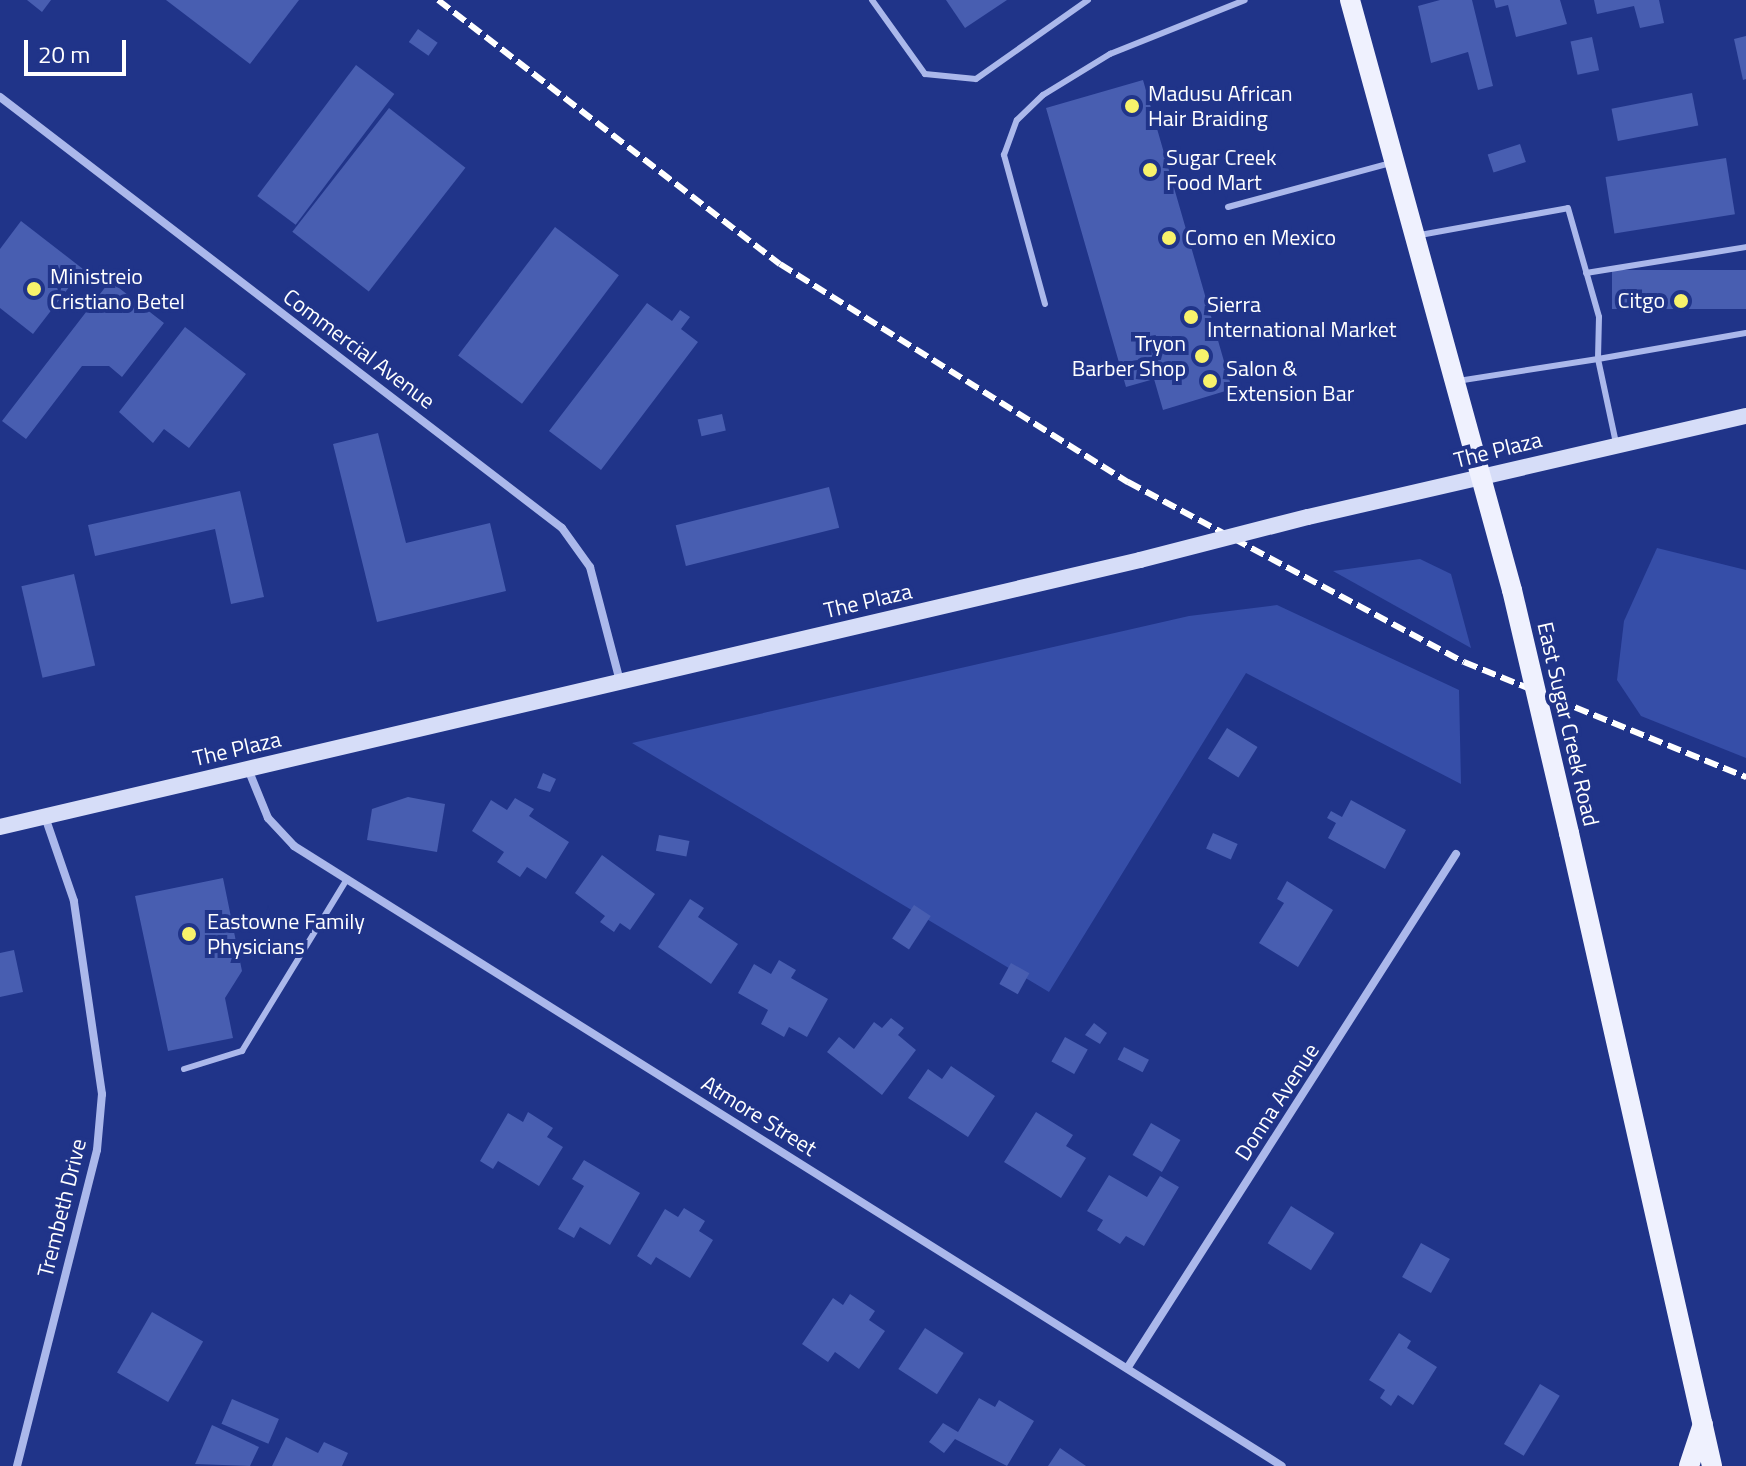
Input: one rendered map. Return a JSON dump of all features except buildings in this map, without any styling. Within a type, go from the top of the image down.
[{"type":"main road","name":"East Sugar Creek Road","points":[[1350,0],[1485,477],[1712,1466]]},
{"type":"main road","name":"The Plaza","points":[[0,827],[1140,560],[1616,443],[1746,416]]},
{"type":"main road","points":[[1689,1466],[1703,1424]]},
{"type":"street","name":"Commercial Avenue","points":[[0,97],[562,528],[590,567],[620,682]]},
{"type":"street","name":"Atmore Street","points":[[248,769],[277,827],[294,846],[1282,1466]]},
{"type":"street","name":"Trembeth Drive","points":[[17,1466],[97,1150],[102,1094],[74,901],[45,817]]},
{"type":"street","name":"Donna Avenue","points":[[1128,1367],[1456,854]]},
{"type":"lane","points":[[872,0],[925,74],[976,79],[1088,0]]},
{"type":"lane","points":[[1045,304],[1004,155],[1017,120],[1043,95],[1110,54],[1245,0]]},
{"type":"lane","points":[[1228,207],[1395,163]]},
{"type":"lane","points":[[1415,236],[1568,208],[1599,317],[1598,359],[1616,443]]},
{"type":"lane","points":[[1586,273],[1746,247]]},
{"type":"lane","points":[[1457,381],[1746,333]]},
{"type":"lane","points":[[184,1069],[242,1051],[347,879]]},
{"type":"shaded area","points":[[1657,548],[1746,570],[1746,758],[1641,716],[1617,680],[1624,621]]},
{"type":"shaded area","points":[[1420,559],[1451,574],[1471,648],[1333,571]]},
{"type":"shaded area","points":[[1277,605],[1459,690],[1461,784],[1246,673],[1049,992],[632,743],[1189,616]]},
{"type":"railway","points":[[438,0],[780,264],[1128,482],[1464,662],[1746,777]]},
{"type":"place","name":"Madusu African Hair Braiding","points":[[1132,106]]},
{"type":"place","name":"Sugar Creek Food Mart","points":[[1150,170]]},
{"type":"place","name":"Como en Mexico","points":[[1169,238]]},
{"type":"place","name":"Ministreio Cristiano Betel","points":[[34,289]]},
{"type":"place","name":"Citgo","points":[[1681,301]]},
{"type":"place","name":"Sierra International Market","points":[[1191,317]]},
{"type":"place","name":"Tryon Barber Shop","points":[[1202,356]]},
{"type":"place","name":"Salon & Extension Bar","points":[[1210,381]]},
{"type":"place","name":"Eastowne Family Physicians","points":[[189,934]]}]
